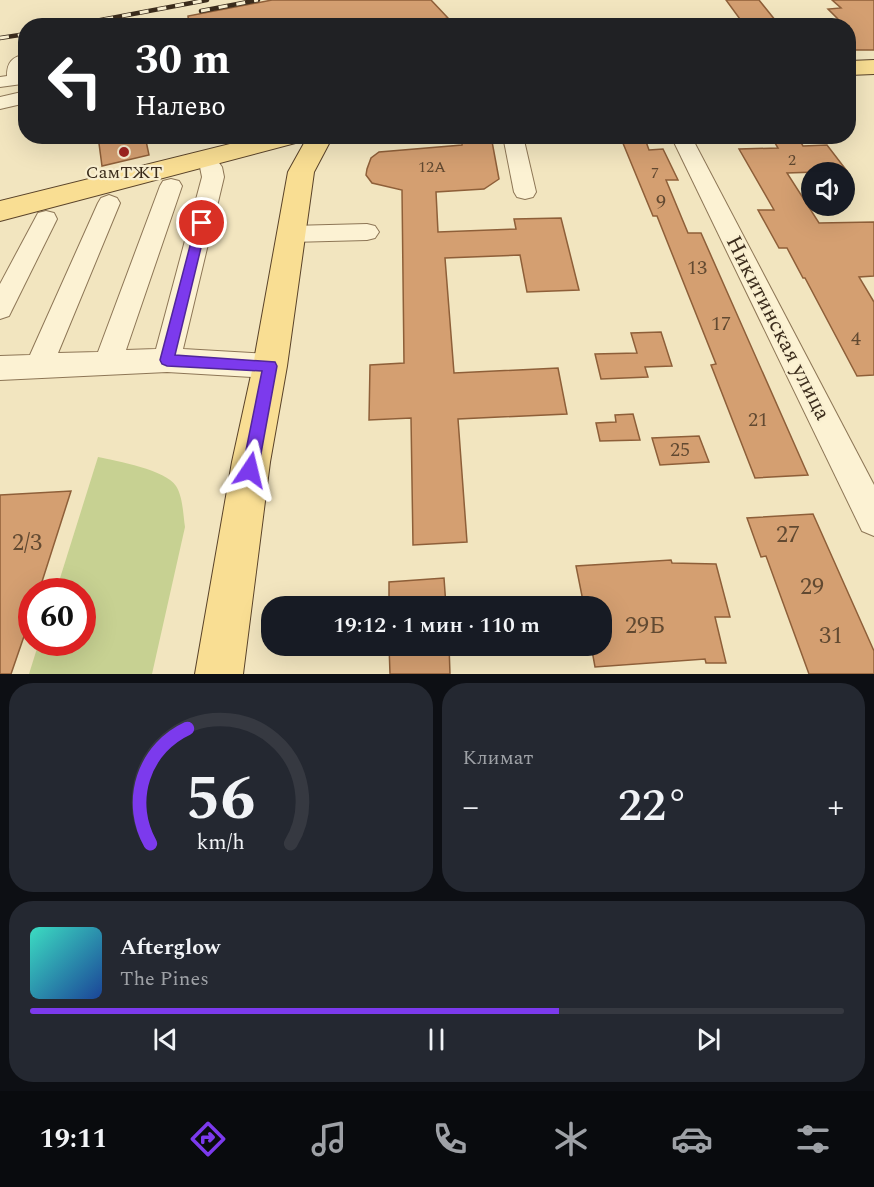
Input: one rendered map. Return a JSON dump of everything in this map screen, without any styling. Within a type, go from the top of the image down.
[{"type":"main road","points":[[856,68],[874,67]]},
{"type":"main road","points":[[0,211],[262,144]]},
{"type":"main road","points":[[219,674],[251,462],[270,366],[301,172],[317,144]]},
{"type":"main road","points":[[246,148],[263,147],[289,153],[297,159],[301,172]]},
{"type":"street","points":[[14,80],[18,63]]},
{"type":"street","points":[[0,103],[18,99]]},
{"type":"street","points":[[515,144],[525,192]]},
{"type":"street","name":"Никитинская улица","points":[[685,144],[874,519]]},
{"type":"street","points":[[167,360],[213,177],[211,167],[205,158]]},
{"type":"street","points":[[108,364],[171,186]]},
{"type":"street","points":[[39,366],[109,203]]},
{"type":"street","points":[[0,309],[46,219]]},
{"type":"street","points":[[291,234],[367,232]]},
{"type":"street","points":[[0,368],[167,360],[270,366]]},
{"type":"green space","points":[[98,457],[140,467],[171,480],[181,500],[185,527],[152,674],[29,674],[35,656],[96,656],[96,578],[60,578]]},
{"type":"building","points":[[272,0],[431,0],[448,18],[188,18],[188,16]]},
{"type":"building","points":[[726,0],[759,0],[774,18],[739,18]]},
{"type":"building","points":[[832,0],[874,0],[874,50],[856,50],[856,18],[837,18],[828,9],[841,8]]},
{"type":"building","points":[[99,144],[147,144],[149,155],[102,166]]},
{"type":"building","points":[[492,144],[499,179],[484,189],[436,192],[438,232],[516,229],[514,219],[561,218],[579,290],[527,292],[520,255],[445,258],[454,373],[558,368],[567,414],[458,419],[467,542],[413,545],[411,418],[369,420],[370,365],[404,363],[402,190],[372,183],[366,175],[371,158],[379,152]]},
{"type":"building","points":[[623,144],[647,144],[649,150],[663,149],[678,180],[666,180],[688,233],[701,233],[808,475],[755,478],[711,365],[716,364],[657,216],[653,216]]},
{"type":"building","points":[[776,144],[827,145],[840,162],[801,162],[801,173],[787,173],[801,195],[801,216],[815,216],[819,223],[874,222],[874,276],[859,277],[874,302],[874,375],[857,376],[787,248],[779,248],[758,210],[774,210],[739,149],[778,148]]},
{"type":"building","points":[[661,332],[672,366],[645,367],[648,377],[601,379],[595,354],[637,353],[631,333]]},
{"type":"building","points":[[633,414],[640,440],[600,441],[596,423],[616,422],[615,415]]},
{"type":"building","points":[[699,436],[709,462],[660,465],[652,438]]},
{"type":"building","points":[[71,491],[43,578],[18,578],[18,654],[11,674],[0,674],[0,495]]},
{"type":"building","points":[[813,514],[874,651],[874,674],[809,674],[766,556],[761,557],[747,518]]},
{"type":"building","points":[[671,560],[672,563],[716,564],[730,617],[715,617],[726,663],[706,663],[705,659],[595,667],[593,656],[612,656],[612,596],[582,596],[576,566]]},
{"type":"building","points":[[444,578],[445,596],[389,596],[389,582]]},
{"type":"building","points":[[389,656],[449,656],[450,674],[390,674]]},
{"type":"railway","points":[[111,18],[207,0]]},
{"type":"railway","points":[[201,11],[258,0]]},
{"type":"railway","points":[[0,38],[18,35]]},
{"type":"place","name":"СамТЖТ","points":[[124,152]]},
{"type":"route","points":[[202,223],[167,360],[270,366],[250,470]]}]
